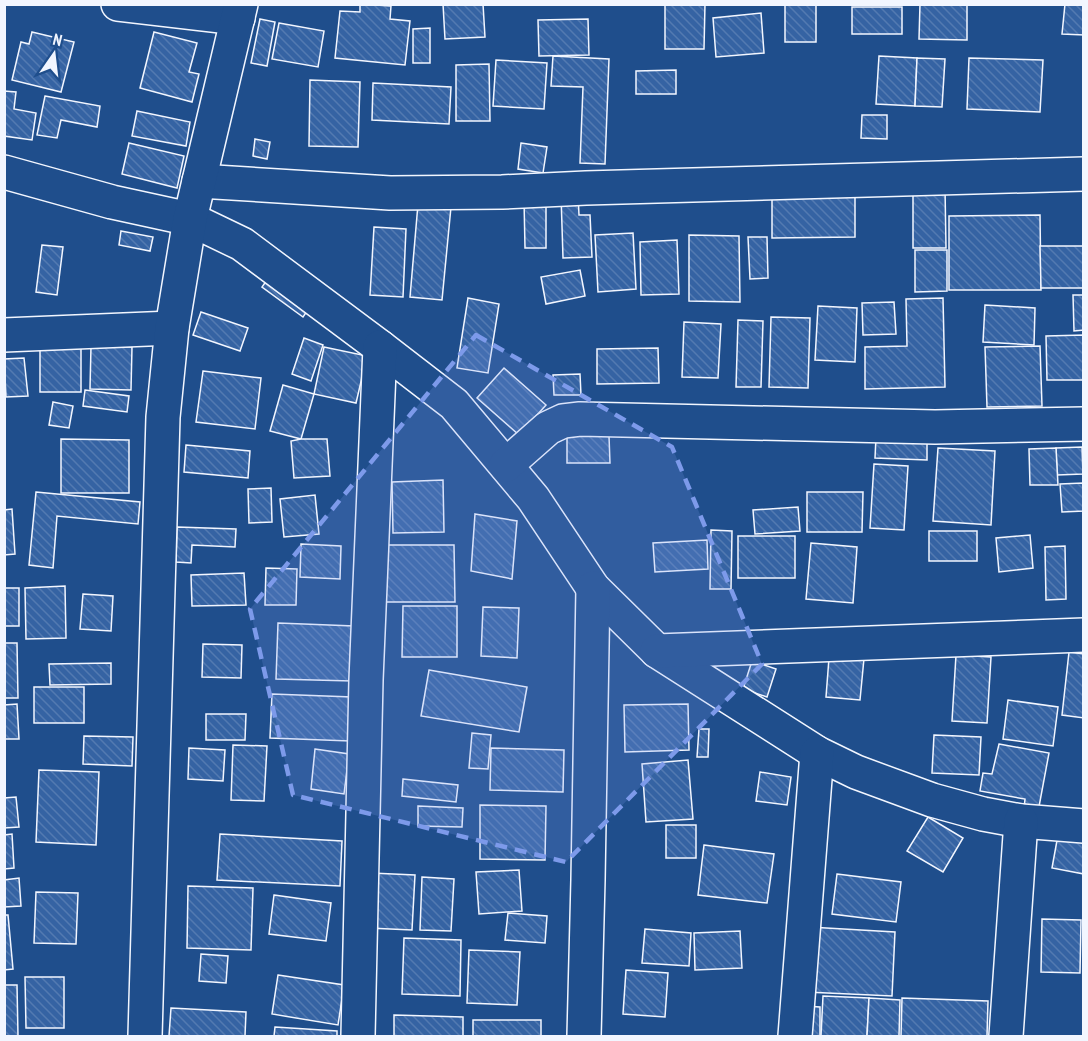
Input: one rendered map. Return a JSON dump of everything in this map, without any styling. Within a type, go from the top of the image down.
[{"type":"street","points":[[118,4],[239,11],[190,219],[172,328],[164,417],[145,1036]]},
{"type":"street","points":[[4,172],[112,202],[190,219],[242,244],[454,404],[533,498],[593,588],[657,651],[817,753],[856,772],[932,800],[982,814],[1021,821],[1083,826]]},
{"type":"street","points":[[199,181],[390,193],[1083,174]]},
{"type":"street","points":[[4,335],[172,328]]},
{"type":"street","points":[[358,1036],[366,680],[380,347]]},
{"type":"street","points":[[506,465],[548,428],[563,421],[580,419],[935,427],[1083,424]]},
{"type":"street","points":[[584,1036],[593,588]]},
{"type":"street","points":[[657,651],[1083,635]]},
{"type":"street","points":[[795,1036],[817,753]]},
{"type":"street","points":[[1006,1036],[1021,821]]},
{"type":"highlighted area","points":[[476,335],[672,447],[762,664],[566,862],[293,795],[250,609]]},
{"type":"building","points":[[360,4],[391,6],[390,19],[410,21],[405,65],[335,58],[340,11],[360,12]]},
{"type":"building","points":[[443,4],[483,4],[485,37],[445,39]]},
{"type":"building","points":[[665,4],[705,4],[704,49],[665,49]]},
{"type":"building","points":[[785,4],[816,4],[816,42],[785,42]]},
{"type":"building","points":[[920,4],[967,4],[967,40],[919,39]]},
{"type":"building","points":[[1065,4],[1084,4],[1084,35],[1062,34]]},
{"type":"building","points":[[852,7],[902,7],[902,34],[852,34]]},
{"type":"building","points":[[761,13],[764,53],[716,57],[713,18]]},
{"type":"building","points":[[260,19],[275,22],[267,66],[251,63]]},
{"type":"building","points":[[588,19],[589,55],[539,56],[538,20]]},
{"type":"building","points":[[279,23],[324,31],[318,67],[272,59]]},
{"type":"building","points":[[430,28],[430,63],[413,63],[413,29]]},
{"type":"building","points":[[32,32],[74,42],[61,92],[12,80],[21,42],[29,44]]},
{"type":"building","points":[[154,32],[197,43],[189,72],[199,74],[192,102],[140,88]]},
{"type":"building","points":[[553,56],[609,59],[605,164],[580,163],[583,87],[551,86]]},
{"type":"building","points":[[879,56],[917,58],[915,106],[876,104]]},
{"type":"building","points":[[917,58],[945,59],[942,107],[915,106]]},
{"type":"building","points":[[969,58],[1043,60],[1040,112],[967,109]]},
{"type":"building","points":[[496,60],[547,63],[544,109],[493,106]]},
{"type":"building","points":[[489,64],[490,121],[456,121],[456,65]]},
{"type":"building","points":[[676,70],[676,94],[636,94],[636,71]]},
{"type":"building","points":[[310,80],[360,82],[358,147],[309,146]]},
{"type":"building","points":[[373,83],[451,87],[449,124],[372,120]]},
{"type":"building","points":[[4,91],[16,92],[14,109],[36,113],[32,140],[4,136]]},
{"type":"building","points":[[45,96],[100,106],[97,127],[61,120],[57,138],[37,135]]},
{"type":"building","points":[[137,111],[190,122],[186,146],[132,136]]},
{"type":"building","points":[[862,115],[887,115],[887,139],[861,138]]},
{"type":"building","points":[[255,139],[270,142],[267,159],[253,156]]},
{"type":"building","points":[[129,143],[184,156],[177,188],[122,174]]},
{"type":"building","points":[[521,143],[547,147],[543,173],[518,169]]},
{"type":"building","points":[[913,187],[945,187],[946,248],[913,248]]},
{"type":"building","points":[[578,194],[579,215],[590,215],[592,257],[563,258],[561,195]]},
{"type":"building","points":[[855,194],[855,237],[772,238],[772,195]]},
{"type":"building","points":[[524,200],[546,200],[546,248],[525,248]]},
{"type":"building","points":[[418,204],[451,207],[442,300],[410,297]]},
{"type":"building","points":[[1040,215],[1041,290],[949,290],[949,216]]},
{"type":"building","points":[[374,227],[406,229],[403,297],[370,295]]},
{"type":"building","points":[[121,231],[153,237],[150,251],[119,245]]},
{"type":"building","points":[[633,233],[636,289],[598,292],[595,235]]},
{"type":"building","points":[[689,235],[739,236],[740,302],[689,301]]},
{"type":"building","points":[[748,237],[767,237],[768,278],[750,279]]},
{"type":"building","points":[[677,240],[679,294],[641,295],[640,242]]},
{"type":"building","points":[[42,245],[63,247],[57,295],[36,292]]},
{"type":"building","points":[[1040,246],[1084,246],[1084,288],[1041,288]]},
{"type":"building","points":[[915,250],[947,250],[947,291],[915,292]]},
{"type":"building","points":[[580,270],[585,296],[546,304],[541,277]]},
{"type":"building","points":[[271,274],[312,304],[303,317],[262,287]]},
{"type":"building","points":[[1073,295],[1084,295],[1084,330],[1074,331]]},
{"type":"building","points":[[468,298],[499,304],[488,373],[457,368]]},
{"type":"building","points":[[943,298],[945,387],[865,389],[865,347],[907,346],[906,299]]},
{"type":"building","points":[[894,302],[896,334],[863,335],[862,303]]},
{"type":"building","points":[[985,305],[1035,308],[1034,345],[983,342]]},
{"type":"building","points":[[818,306],[857,308],[855,362],[815,360]]},
{"type":"building","points":[[201,312],[248,328],[240,351],[193,335]]},
{"type":"building","points":[[771,317],[810,318],[808,388],[769,387]]},
{"type":"building","points":[[738,320],[763,321],[761,387],[736,387]]},
{"type":"building","points":[[684,322],[721,324],[718,378],[682,377]]},
{"type":"building","points":[[1084,335],[1084,380],[1047,380],[1046,336]]},
{"type":"building","points":[[304,338],[323,345],[311,381],[292,374]]},
{"type":"building","points":[[40,345],[81,345],[81,392],[40,392]]},
{"type":"building","points":[[91,346],[132,347],[131,390],[90,389]]},
{"type":"building","points":[[1040,346],[1042,406],[987,407],[985,347]]},
{"type":"building","points":[[324,347],[367,356],[356,403],[314,394]]},
{"type":"building","points":[[658,348],[659,383],[597,384],[597,349]]},
{"type":"building","points":[[24,358],[28,396],[6,397],[4,359]]},
{"type":"building","points":[[504,368],[546,405],[519,435],[477,398]]},
{"type":"building","points":[[203,371],[261,378],[255,429],[196,422]]},
{"type":"building","points":[[580,374],[581,395],[554,395],[553,375]]},
{"type":"building","points":[[283,385],[314,394],[301,439],[270,431]]},
{"type":"building","points":[[85,390],[129,396],[127,412],[83,406]]},
{"type":"building","points":[[53,402],[73,406],[69,428],[49,425]]},
{"type":"building","points":[[567,436],[609,436],[610,463],[567,463]]},
{"type":"building","points":[[876,437],[927,440],[927,460],[875,458]]},
{"type":"building","points":[[61,439],[129,440],[129,493],[61,493]]},
{"type":"building","points":[[327,439],[330,476],[294,478],[291,441]]},
{"type":"building","points":[[186,445],[250,451],[248,478],[184,472]]},
{"type":"building","points":[[1082,447],[1083,474],[1057,475],[1056,448]]},
{"type":"building","points":[[938,448],[995,451],[991,525],[933,521]]},
{"type":"building","points":[[1056,448],[1058,485],[1030,485],[1029,449]]},
{"type":"building","points":[[874,464],[908,466],[904,530],[870,528]]},
{"type":"building","points":[[443,480],[444,532],[393,533],[392,482]]},
{"type":"building","points":[[1083,483],[1084,511],[1062,512],[1060,484]]},
{"type":"building","points":[[271,488],[272,522],[249,523],[248,489]]},
{"type":"building","points":[[36,492],[140,502],[138,524],[57,516],[53,568],[29,565]]},
{"type":"building","points":[[807,492],[863,492],[862,532],[807,532]]},
{"type":"building","points":[[315,495],[319,534],[284,537],[280,499]]},
{"type":"building","points":[[798,507],[800,531],[755,534],[753,510]]},
{"type":"building","points":[[12,509],[15,554],[4,555],[4,510]]},
{"type":"building","points":[[475,514],[517,521],[512,579],[471,571]]},
{"type":"building","points":[[177,527],[236,529],[235,547],[192,545],[191,563],[176,562]]},
{"type":"building","points":[[711,530],[732,531],[731,589],[710,589]]},
{"type":"building","points":[[929,531],[977,531],[977,561],[929,561]]},
{"type":"building","points":[[1030,535],[1033,568],[999,572],[996,538]]},
{"type":"building","points":[[738,536],[795,536],[795,578],[738,578]]},
{"type":"building","points":[[707,540],[708,569],[655,572],[653,543]]},
{"type":"building","points":[[811,543],[857,547],[853,603],[806,599]]},
{"type":"building","points":[[301,544],[341,546],[340,579],[300,577]]},
{"type":"building","points":[[378,545],[454,545],[455,602],[378,602]]},
{"type":"building","points":[[1065,546],[1066,599],[1046,600],[1045,547]]},
{"type":"building","points":[[266,568],[297,569],[296,605],[265,605]]},
{"type":"building","points":[[244,573],[246,605],[192,606],[191,575]]},
{"type":"building","points":[[65,586],[66,638],[26,639],[25,588]]},
{"type":"building","points":[[4,588],[19,588],[19,626],[4,626]]},
{"type":"building","points":[[83,594],[113,596],[111,631],[80,629]]},
{"type":"building","points":[[403,606],[457,606],[457,657],[402,657]]},
{"type":"building","points":[[483,607],[519,608],[517,658],[481,656]]},
{"type":"building","points":[[278,623],[354,626],[352,681],[276,679]]},
{"type":"building","points":[[4,643],[17,643],[18,698],[4,698]]},
{"type":"building","points":[[203,644],[242,645],[241,678],[202,677]]},
{"type":"building","points":[[830,645],[865,648],[860,700],[826,697]]},
{"type":"building","points":[[1069,652],[1084,654],[1084,718],[1062,715]]},
{"type":"building","points":[[956,655],[991,657],[987,723],[952,721]]},
{"type":"building","points":[[752,661],[776,669],[767,697],[743,689]]},
{"type":"building","points":[[111,663],[111,684],[50,685],[49,664]]},
{"type":"building","points":[[429,670],[527,687],[519,732],[421,716]]},
{"type":"building","points":[[34,687],[84,687],[84,723],[34,723]]},
{"type":"building","points":[[272,694],[352,697],[350,741],[270,738]]},
{"type":"building","points":[[1008,700],[1058,707],[1053,746],[1003,739]]},
{"type":"building","points":[[17,704],[19,739],[4,739],[4,705]]},
{"type":"building","points":[[688,704],[689,750],[625,752],[624,705]]},
{"type":"building","points":[[206,714],[246,714],[245,740],[206,740]]},
{"type":"building","points":[[699,729],[709,729],[708,757],[697,757]]},
{"type":"building","points":[[472,733],[491,735],[488,769],[469,768]]},
{"type":"building","points":[[934,735],[981,737],[979,775],[932,773]]},
{"type":"building","points":[[84,736],[133,737],[132,766],[83,764]]},
{"type":"building","points":[[999,744],[1049,753],[1038,812],[1024,809],[1025,799],[980,791],[983,773],[992,774]]},
{"type":"building","points":[[233,745],[267,746],[264,801],[231,800]]},
{"type":"building","points":[[189,748],[225,750],[223,781],[188,779]]},
{"type":"building","points":[[491,748],[564,750],[563,792],[490,790]]},
{"type":"building","points":[[315,749],[349,754],[344,794],[311,789]]},
{"type":"building","points":[[688,760],[693,819],[646,822],[642,764]]},
{"type":"building","points":[[39,770],[99,772],[96,845],[36,842]]},
{"type":"building","points":[[760,772],[791,777],[787,805],[756,801]]},
{"type":"building","points":[[403,779],[458,785],[456,802],[402,796]]},
{"type":"building","points":[[16,797],[19,827],[4,828],[4,798]]},
{"type":"building","points":[[480,805],[546,806],[545,860],[480,859]]},
{"type":"building","points":[[418,806],[463,808],[462,827],[418,826]]},
{"type":"building","points":[[928,817],[963,838],[943,872],[907,851]]},
{"type":"building","points":[[666,825],[696,825],[696,858],[666,858]]},
{"type":"building","points":[[12,834],[14,868],[4,869],[4,835]]},
{"type":"building","points":[[220,834],[342,841],[340,886],[217,880]]},
{"type":"building","points":[[1058,835],[1084,840],[1084,874],[1052,868]]},
{"type":"building","points":[[704,845],[774,854],[767,903],[698,895]]},
{"type":"building","points":[[519,870],[522,911],[479,914],[476,872]]},
{"type":"building","points":[[371,873],[415,875],[412,930],[368,928]]},
{"type":"building","points":[[837,874],[901,882],[896,922],[832,914]]},
{"type":"building","points":[[422,877],[454,879],[451,931],[420,930]]},
{"type":"building","points":[[19,878],[21,906],[4,907],[4,880]]},
{"type":"building","points":[[188,886],[253,888],[251,950],[187,948]]},
{"type":"building","points":[[36,892],[78,893],[76,944],[34,943]]},
{"type":"building","points":[[274,895],[331,903],[326,941],[269,934]]},
{"type":"building","points":[[508,913],[547,916],[545,943],[505,940]]},
{"type":"building","points":[[4,915],[8,915],[13,969],[4,970]]},
{"type":"building","points":[[1042,919],[1081,920],[1080,973],[1041,972]]},
{"type":"building","points":[[809,927],[895,932],[892,996],[806,992]]},
{"type":"building","points":[[645,929],[691,933],[689,966],[642,963]]},
{"type":"building","points":[[740,931],[742,968],[695,970],[694,933]]},
{"type":"building","points":[[404,938],[461,940],[460,996],[402,994]]},
{"type":"building","points":[[469,950],[520,952],[517,1005],[467,1003]]},
{"type":"building","points":[[201,954],[228,956],[226,983],[199,981]]},
{"type":"building","points":[[626,970],[668,973],[665,1017],[623,1014]]},
{"type":"building","points":[[278,975],[344,985],[338,1025],[272,1014]]},
{"type":"building","points":[[25,977],[64,977],[64,1028],[26,1028]]},
{"type":"building","points":[[4,985],[17,985],[18,1036],[4,1036]]},
{"type":"building","points":[[823,996],[869,998],[867,1036],[821,1036]]},
{"type":"building","points":[[869,998],[900,1000],[899,1036],[867,1036]]},
{"type":"building","points":[[902,998],[988,1001],[987,1036],[901,1036]]},
{"type":"building","points":[[805,1006],[820,1007],[820,1036],[804,1036]]},
{"type":"building","points":[[171,1008],[246,1012],[245,1036],[169,1036]]},
{"type":"building","points":[[394,1015],[463,1017],[463,1036],[394,1036]]},
{"type":"building","points":[[473,1020],[541,1020],[541,1036],[473,1036]]},
{"type":"building","points":[[275,1027],[337,1031],[337,1036],[274,1036]]}]
